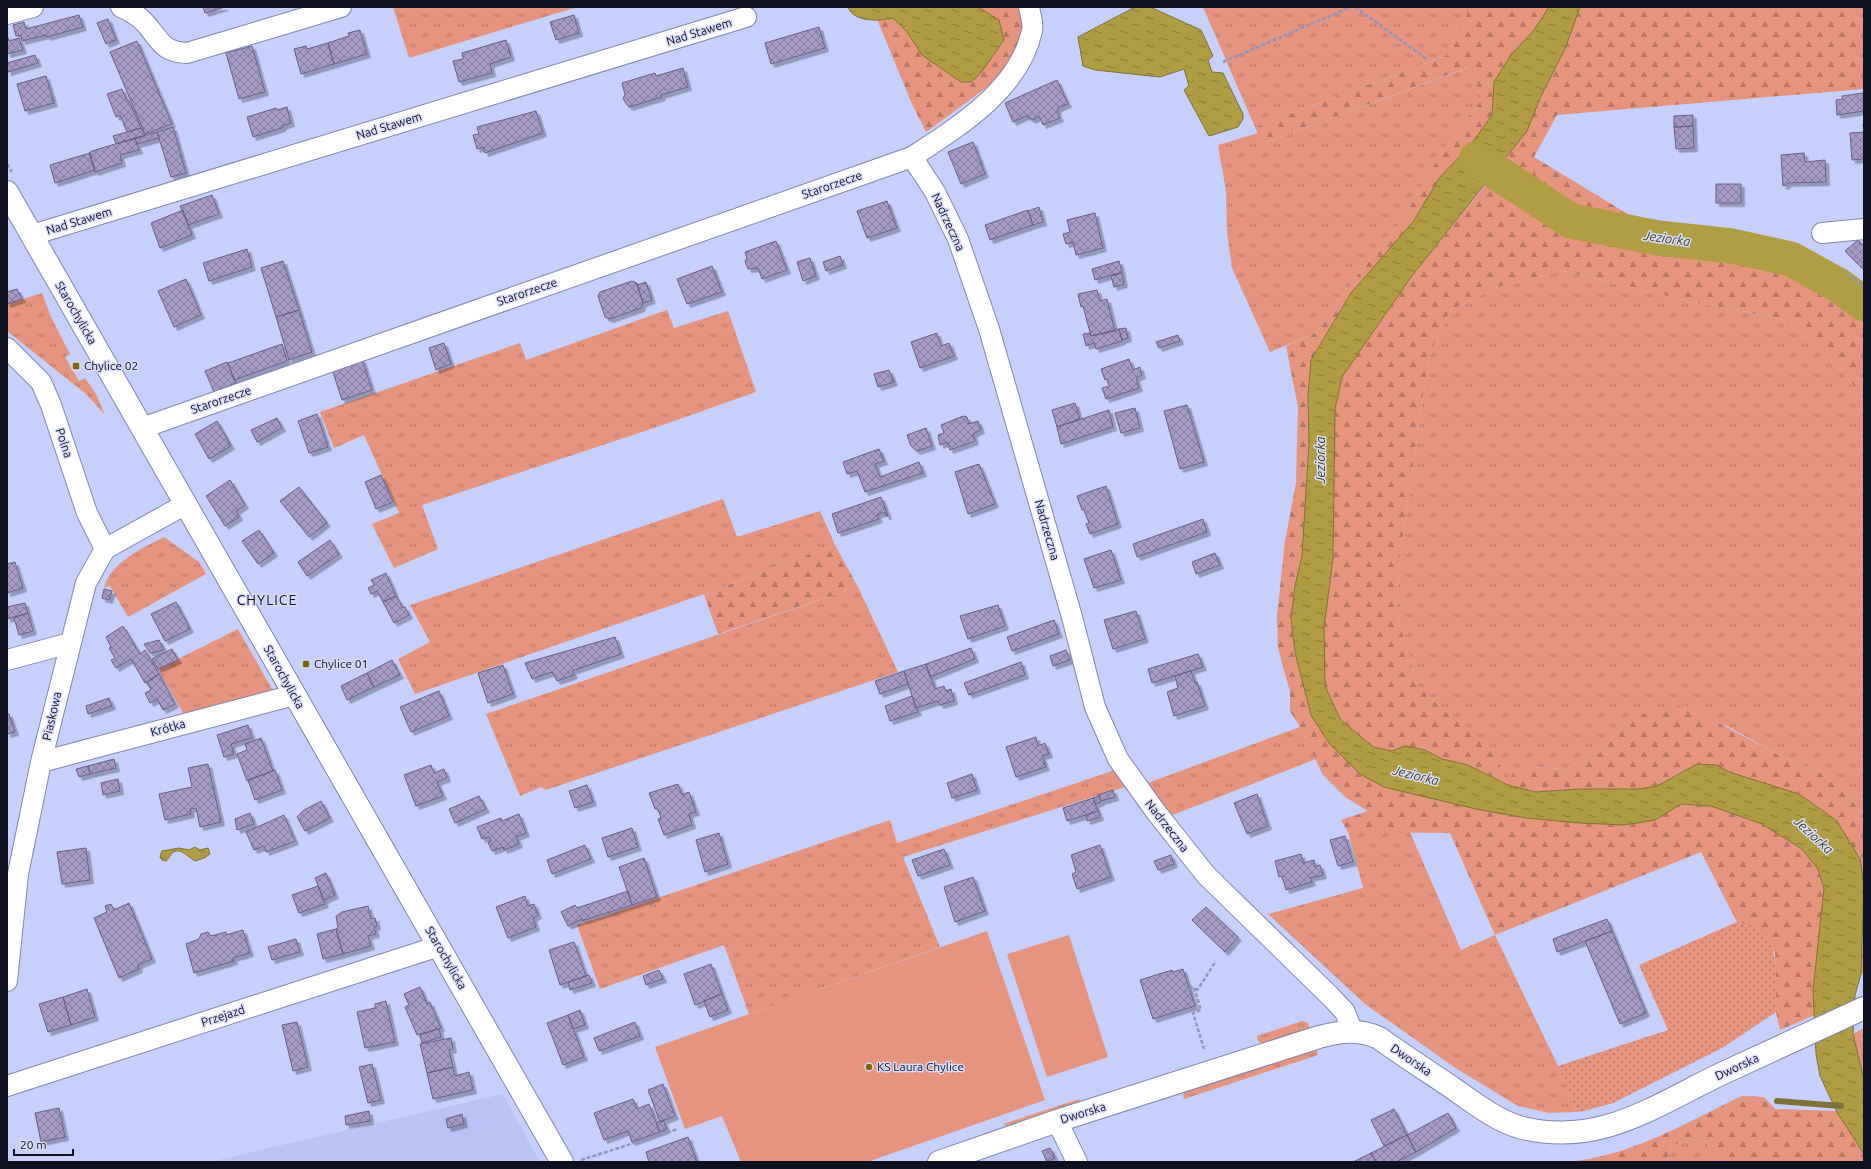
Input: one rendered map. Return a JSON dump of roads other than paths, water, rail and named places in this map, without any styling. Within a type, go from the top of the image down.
[{"type":"street","points":[[7,14],[33,7]]},
{"type":"street","points":[[122,7],[132,12],[145,23],[160,43],[167,49],[177,53],[187,53],[341,7]]},
{"type":"street","points":[[912,157],[966,122],[1017,69],[1033,30],[1029,7]]},
{"type":"street","name":"Nad Stawem","points":[[32,235],[746,17]]},
{"type":"street","name":"Starorzecze","points":[[142,428],[912,157]]},
{"type":"street","name":"Nadrzeczna","points":[[912,157],[935,192],[958,239],[989,329],[1072,617],[1095,707],[1118,760],[1156,812],[1206,875],[1332,998],[1345,1012],[1352,1031]]},
{"type":"street","name":"Starochylicka","points":[[7,192],[439,946],[572,1161]]},
{"type":"street","points":[[1822,233],[1864,229]]},
{"type":"street","name":"Polna","points":[[7,348],[41,382],[51,405],[87,513],[105,549]]},
{"type":"street","points":[[105,549],[186,504]]},
{"type":"street","name":"Piaskowa","points":[[7,981],[12,876],[86,583],[105,549]]},
{"type":"street","points":[[7,660],[70,643]]},
{"type":"street","name":"Krótka","points":[[41,762],[294,695]]},
{"type":"street","name":"Przejazd","points":[[7,1086],[439,946]]},
{"type":"street","name":"Dworska","points":[[939,1162],[1057,1121],[1322,1036],[1352,1031],[1366,1032],[1379,1038],[1481,1108],[1503,1120],[1518,1126],[1550,1133],[1592,1130],[1622,1122],[1864,1008]]},
{"type":"street","points":[[1057,1121],[1077,1162]]},
{"type":"water","points":[[848,7],[978,7],[999,20],[1004,40],[980,74],[971,82],[961,82],[922,55],[907,32],[893,18],[868,20],[856,16]]},
{"type":"water","points":[[1135,7],[1150,7],[1201,30],[1213,56],[1208,60],[1212,72],[1223,73],[1243,114],[1243,119],[1238,127],[1209,136],[1184,90],[1189,86],[1184,69],[1160,77],[1095,70],[1083,66],[1078,37]]},
{"type":"water","points":[[1549,7],[1580,7],[1565,49],[1541,96],[1527,131],[1411,277],[1342,377],[1335,409],[1333,559],[1324,627],[1325,686],[1340,719],[1373,747],[1392,751],[1405,746],[1425,750],[1442,759],[1468,765],[1508,785],[1536,792],[1579,789],[1638,789],[1657,786],[1697,764],[1716,765],[1729,772],[1799,794],[1837,821],[1860,859],[1864,885],[1861,974],[1855,995],[1853,1034],[1864,1080],[1864,1154],[1837,1112],[1820,1076],[1816,1054],[1813,990],[1824,889],[1818,869],[1802,849],[1762,824],[1711,806],[1681,804],[1655,820],[1624,825],[1580,823],[1526,818],[1476,809],[1384,787],[1360,774],[1329,743],[1311,715],[1295,652],[1291,618],[1295,586],[1302,556],[1309,442],[1308,396],[1311,360],[1351,293],[1413,222],[1440,177],[1470,146],[1492,115],[1494,82],[1511,55],[1534,30]]},
{"type":"water","points":[[195,847],[200,850],[208,848],[210,854],[195,861],[184,853],[178,851],[172,853],[166,861],[162,860],[160,857],[162,851],[179,848],[189,850]]},
{"type":"waterway","name":"Jeziorka","points":[[1476,159],[1571,221],[1658,238],[1732,246],[1791,259],[1838,285],[1864,304]]},
{"type":"waterway","points":[[1777,1101],[1841,1106]]},
{"type":"place","name":"Chylice 02","points":[[76,366]]},
{"type":"place","name":"Chylice 01","points":[[306,664]]},
{"type":"place","name":"KS Laura Chylice","points":[[869,1067]]},
{"type":"district","name":"CHYLICE","points":[[267,600]]}]
